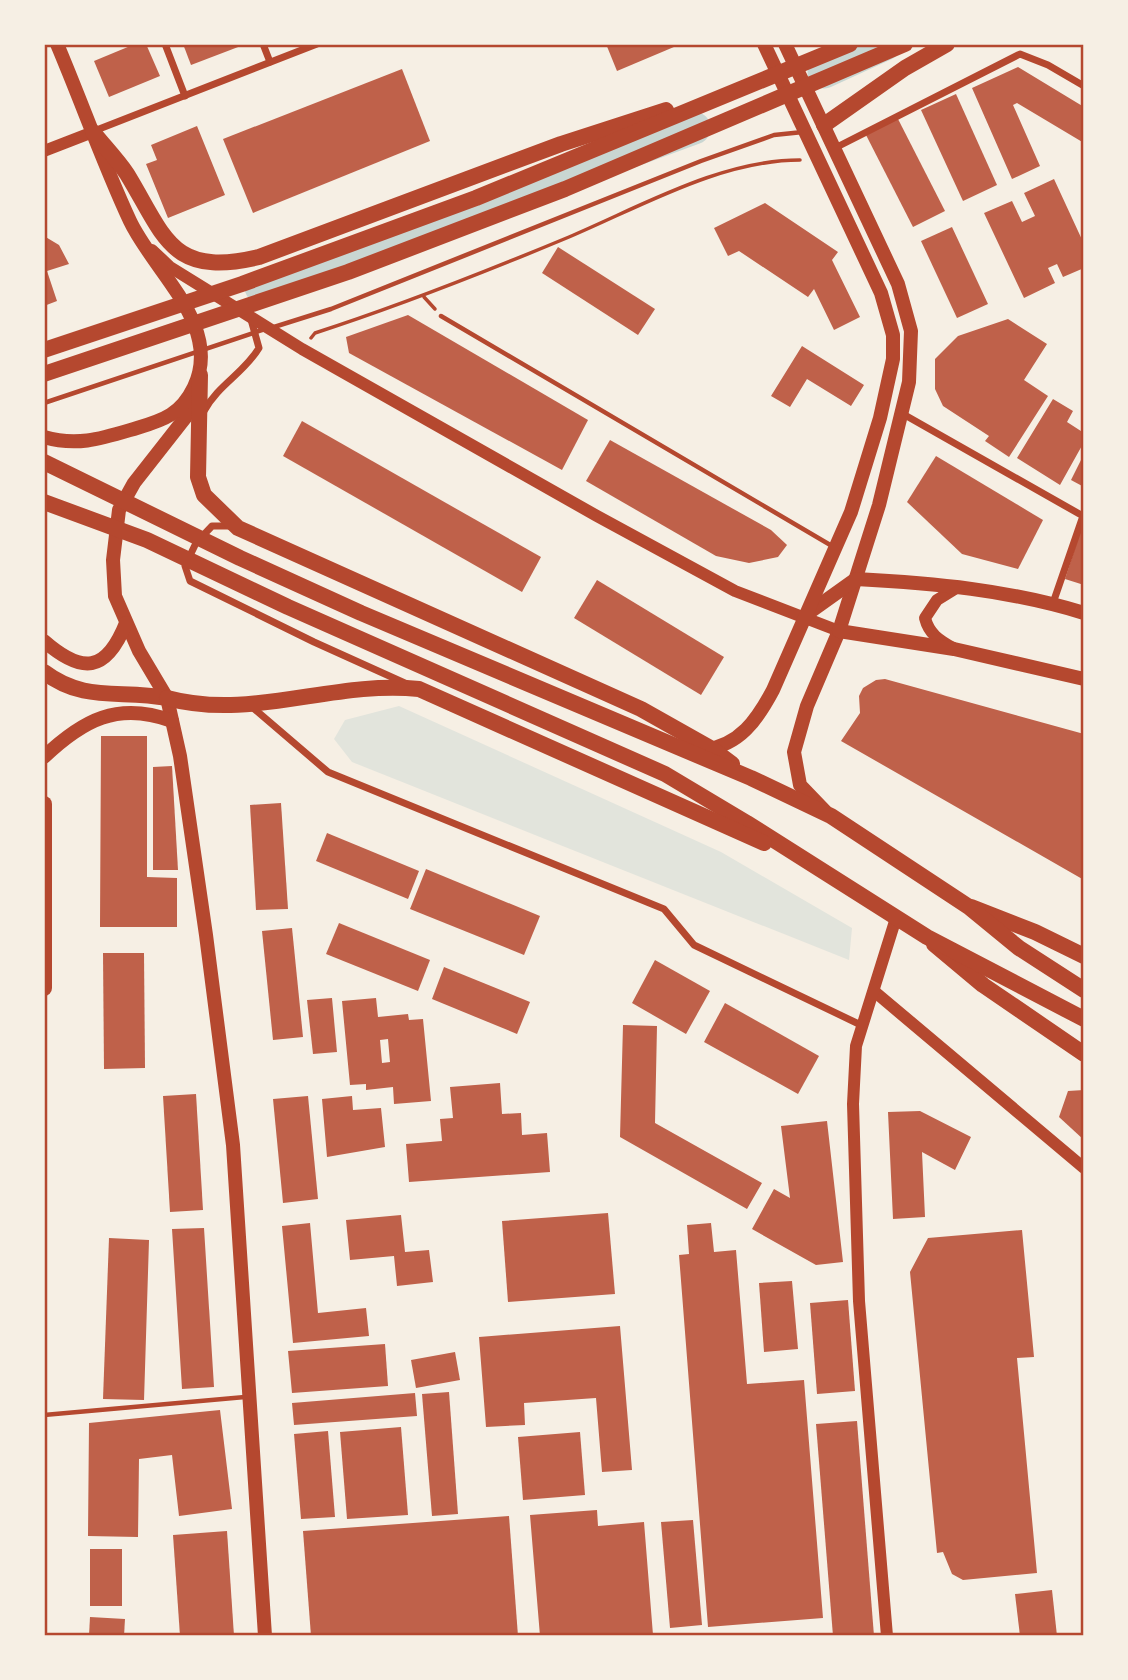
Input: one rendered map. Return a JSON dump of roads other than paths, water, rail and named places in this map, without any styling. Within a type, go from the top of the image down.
[{"type":"main road","points":[[57,44],[138,237],[193,320],[200,344],[196,454],[204,495],[237,528],[641,709],[712,749],[751,778]]},
{"type":"main road","points":[[44,350],[242,284],[476,198],[850,44]]},
{"type":"main road","points":[[44,374],[348,272],[565,189],[905,44]]},
{"type":"main road","points":[[824,125],[905,68],[947,44]]},
{"type":"main road","points":[[785,45],[835,148],[907,309],[912,358],[903,414],[856,579],[839,631],[807,706],[794,752],[800,785],[831,816]]},
{"type":"main road","points":[[688,753],[712,749],[745,732],[758,718],[836,548],[863,481],[893,359],[893,335],[881,293],[766,48]]},
{"type":"main road","points":[[93,132],[126,173],[161,235],[176,251],[220,262],[260,257],[561,144],[781,72]]},
{"type":"main road","points":[[44,437],[65,443],[89,443],[158,422],[178,413],[200,375]]},
{"type":"main road","points":[[200,375],[185,418],[134,483],[119,510],[114,533],[114,584],[115,596],[126,623],[167,698],[206,935],[233,1145],[265,1636]]},
{"type":"main road","points":[[44,462],[240,558],[751,778],[831,816],[969,907],[1018,948],[1084,990]]},
{"type":"main road","points":[[44,502],[147,540],[665,774],[927,937],[1084,1018]]},
{"type":"main road","points":[[803,617],[856,579],[958,587],[1053,603],[1084,612]]},
{"type":"main road","points":[[44,641],[71,662],[83,665],[97,662],[110,651],[126,623]]},
{"type":"main road","points":[[839,631],[954,649],[1084,679]]},
{"type":"main road","points":[[44,672],[59,684],[78,691],[167,698],[196,706],[252,706],[373,687],[419,689],[802,859]]},
{"type":"main road","points":[[44,757],[69,733],[86,722],[105,716],[133,712],[172,721]]},
{"type":"main road","points":[[44,804],[44,988]]},
{"type":"main road","points":[[969,907],[1035,932],[1084,956]]},
{"type":"main road","points":[[927,937],[983,985],[1084,1054]]},
{"type":"street","points":[[165,44],[185,96]]},
{"type":"street","points":[[263,44],[270,62]]},
{"type":"street","points":[[44,151],[317,44]]},
{"type":"street","points":[[835,148],[1020,54],[1048,65],[1084,86]]},
{"type":"street","points":[[138,237],[170,267],[302,349],[723,585],[839,631]]},
{"type":"street","points":[[198,421],[214,392],[249,363],[259,348],[250,315]]},
{"type":"street","points":[[903,414],[1084,516],[1053,603]]},
{"type":"street","points":[[237,528],[223,524],[204,532],[185,566],[190,581],[314,642],[419,689]]},
{"type":"street","points":[[954,649],[935,637],[927,628],[925,618],[937,600],[958,587]]},
{"type":"street","points":[[252,706],[328,772],[664,909],[694,945],[863,1026]]},
{"type":"street","points":[[887,1636],[859,1301],[853,1104],[856,1046],[896,918]]},
{"type":"street","points":[[875,992],[1084,1168]]},
{"type":"lane","points":[[44,403],[331,309],[736,148],[787,132],[806,132]]},
{"type":"lane","points":[[441,316],[836,548]]},
{"type":"lane","points":[[44,1415],[251,1396]]},
{"type":"waterway","points":[[824,72],[885,44]]},
{"type":"waterway","points":[[261,287],[694,128]]}]
